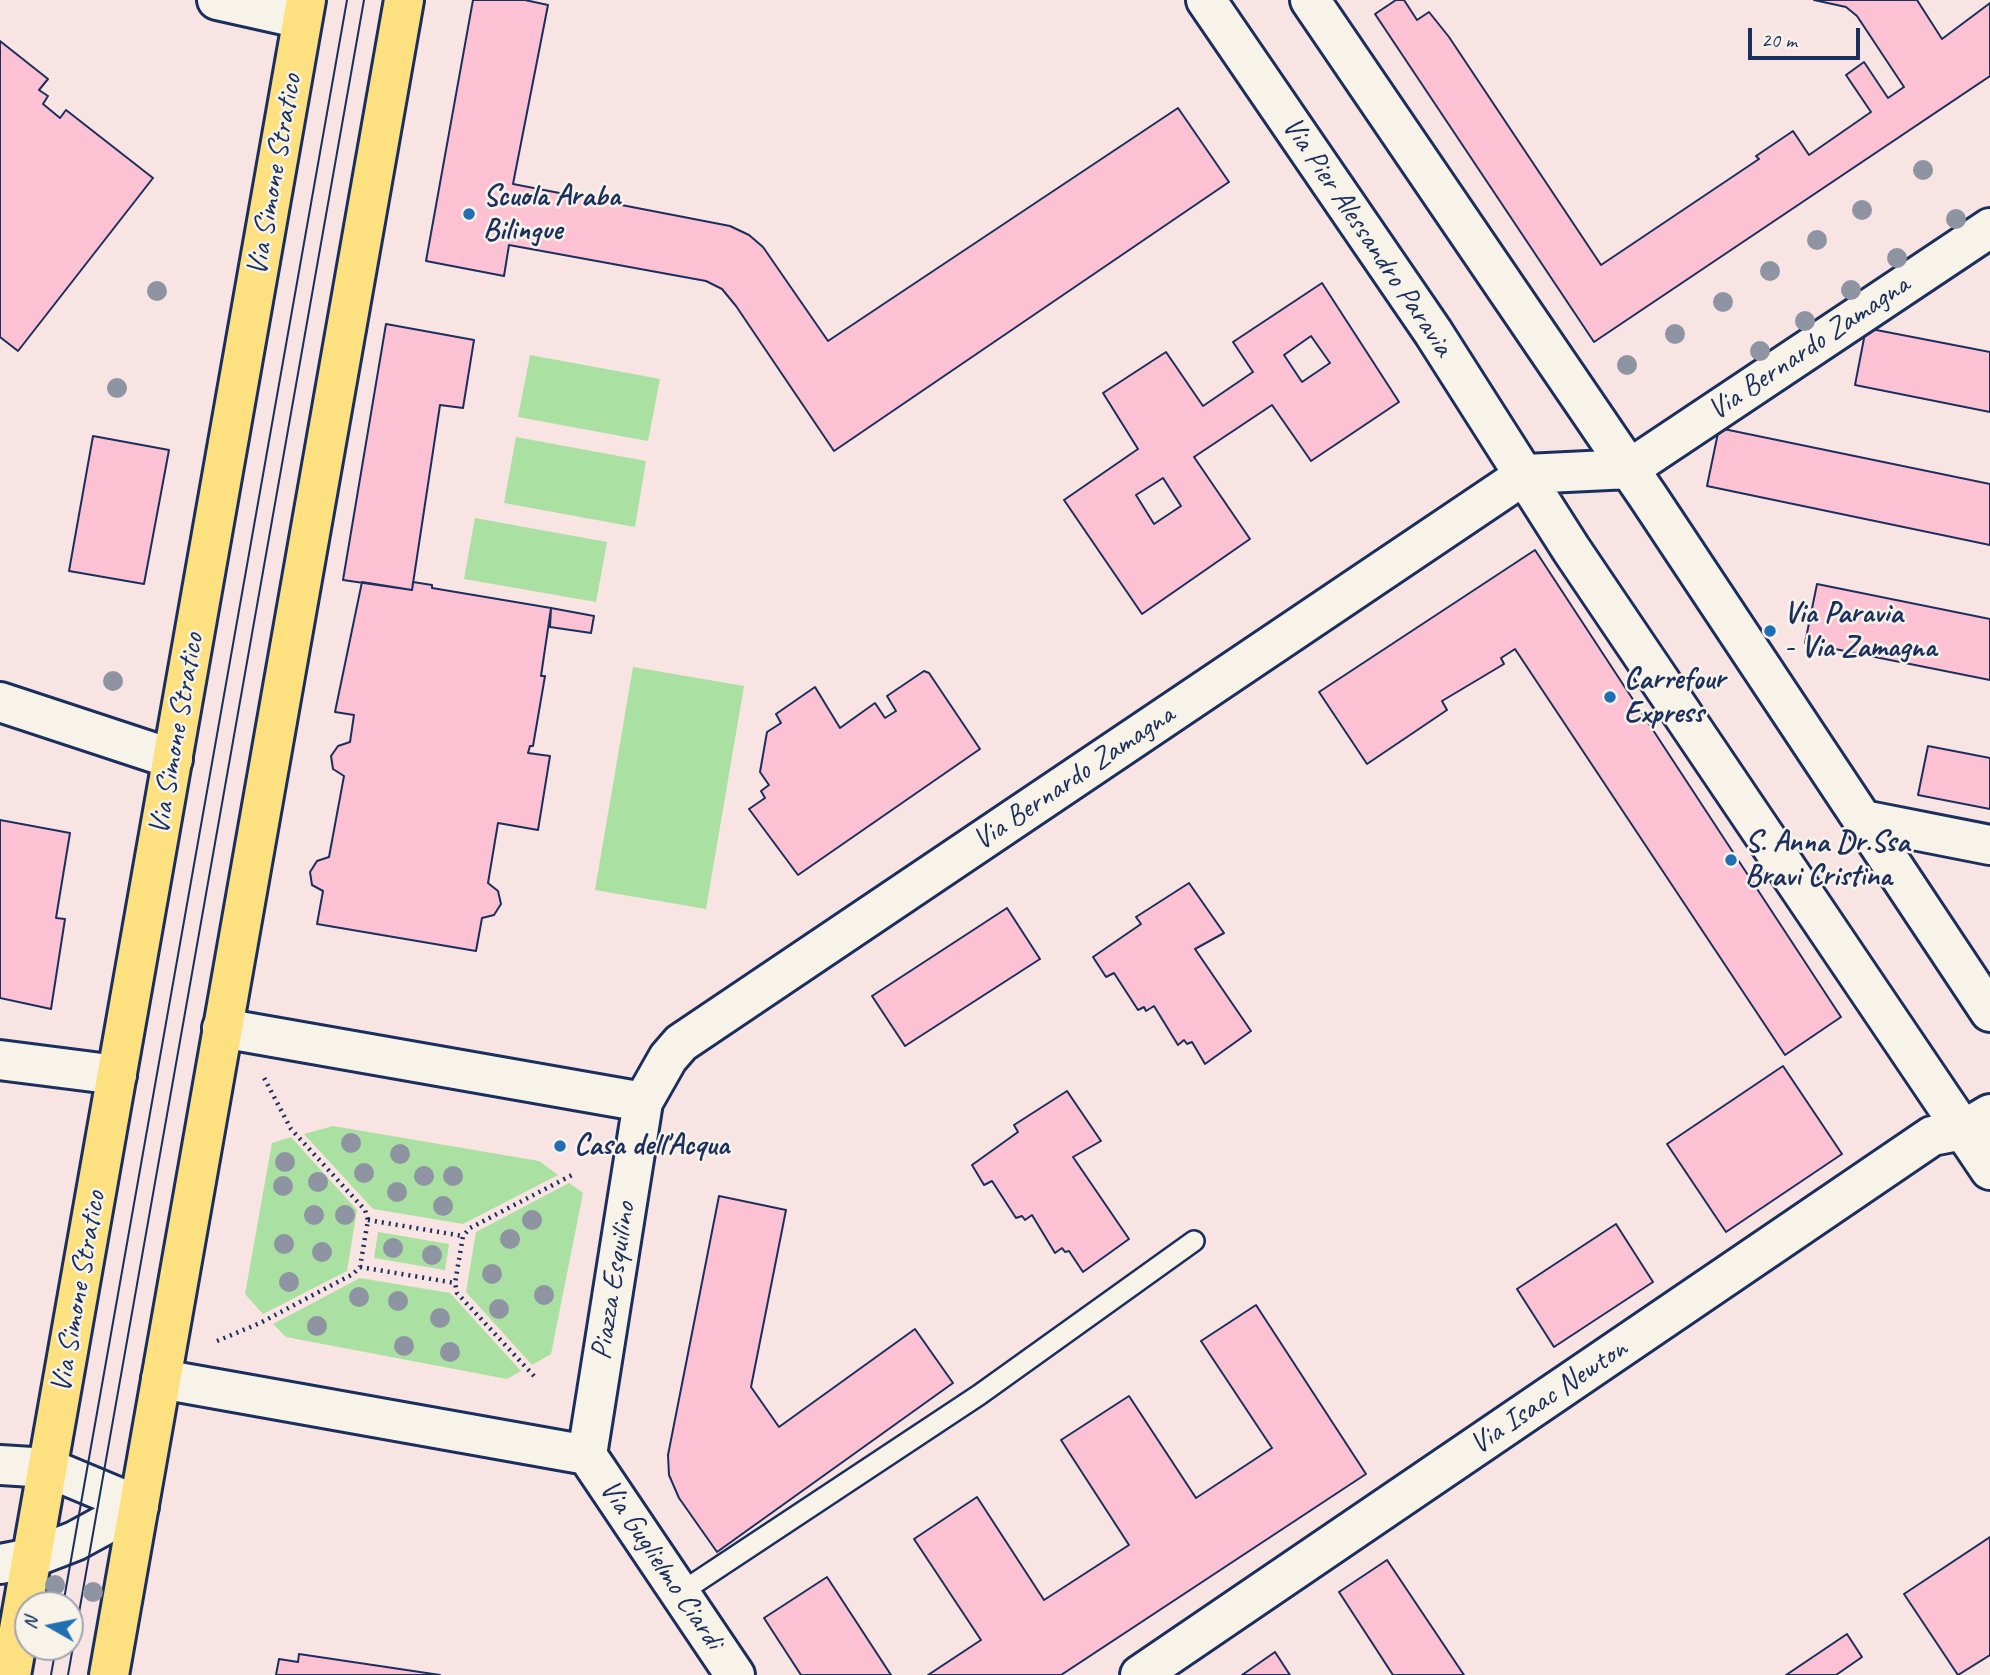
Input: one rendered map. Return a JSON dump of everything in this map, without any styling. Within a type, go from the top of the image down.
[{"type":"main road","points":[[109,1675],[404,0]]},
{"type":"main road","name":"Via Simone Stratico","points":[[11,1675],[16,1561],[48,1468],[304,9]]},
{"type":"street","points":[[217,0],[304,9]]},
{"type":"street","name":"Via Pier Alessandro Paravia","points":[[1206,0],[1526,474],[1571,549],[1976,1122],[1990,1170]]},
{"type":"street","points":[[1310,0],[1629,469],[1990,1012]]},
{"type":"street","name":"Via Bernardo Zamagna","points":[[1629,469],[1990,228]]},
{"type":"street","points":[[1526,474],[1629,469]]},
{"type":"street","name":"Via Bernardo Zamagna","points":[[643,1102],[668,1058],[681,1043],[1526,474]]},
{"type":"street","points":[[0,702],[173,759]]},
{"type":"street","points":[[1863,820],[1990,845]]},
{"type":"street","points":[[222,1028],[643,1102]]},
{"type":"street","points":[[0,1060],[117,1075]]},
{"type":"street","name":"Piazza Esquilino","points":[[587,1455],[643,1102]]},
{"type":"street","name":"Via Isaac Newton","points":[[1140,1675],[1932,1136],[1976,1122]]},
{"type":"street","points":[[161,1379],[587,1455]]},
{"type":"street","name":"Via Guglielmo Ciardi","points":[[587,1455],[735,1675]]},
{"type":"street","points":[[0,1465],[48,1468],[139,1506]]},
{"type":"street","points":[[16,1561],[75,1541],[139,1506]]},
{"type":"lane","points":[[680,1593],[979,1395],[1194,1241]]},
{"type":"path","points":[[217,1341],[284,1311],[353,1274],[360,1267],[368,1220],[365,1210],[291,1129],[260,1071]]},
{"type":"path","points":[[534,1376],[457,1293],[454,1283],[463,1236],[470,1228],[572,1175]]},
{"type":"path","points":[[368,1220],[463,1236]]},
{"type":"path","points":[[360,1267],[454,1283]]},
{"type":"green space","points":[[530,355],[660,379],[648,441],[518,417]]},
{"type":"green space","points":[[516,437],[646,461],[635,527],[504,503]]},
{"type":"green space","points":[[475,518],[607,542],[596,602],[464,579]]},
{"type":"green space","points":[[633,667],[744,686],[706,909],[595,890]]},
{"type":"green space","points":[[333,1126],[539,1161],[558,1175],[463,1224],[373,1209],[304,1134]]},
{"type":"green space","points":[[291,1137],[357,1210],[347,1271],[263,1314],[245,1294],[272,1143]]},
{"type":"green space","points":[[569,1183],[583,1193],[551,1354],[532,1365],[466,1292],[476,1232]]},
{"type":"green space","points":[[378,1232],[449,1244],[445,1270],[374,1258]]},
{"type":"green space","points":[[360,1278],[450,1293],[521,1371],[507,1379],[286,1337],[273,1324]]},
{"type":"building","points":[[473,0],[525,0],[548,5],[513,184],[730,226],[749,235],[763,247],[828,341],[1178,108],[1229,182],[834,451],[736,306],[722,289],[706,281],[509,245],[504,276],[426,261]]},
{"type":"building","points":[[1396,0],[1404,0],[1417,20],[1429,12],[1449,37],[1601,265],[1759,159],[1756,156],[1793,131],[1809,155],[1871,112],[1846,75],[1864,62],[1888,98],[1904,87],[1857,16],[1846,7],[1814,0],[1917,0],[1942,39],[1990,3],[1990,76],[1594,342],[1375,14]]},
{"type":"building","points":[[0,41],[48,79],[39,90],[48,96],[43,104],[60,118],[66,110],[153,178],[18,351],[0,337]]},
{"type":"building","points":[[1322,283],[1399,402],[1311,461],[1272,405],[1194,457],[1250,539],[1142,614],[1064,500],[1138,449],[1103,393],[1166,352],[1203,406],[1253,372],[1233,342]],"holes":[[[1311,336],[1330,363],[1302,382],[1284,355]],[[1163,478],[1181,506],[1154,524],[1136,495]]]},
{"type":"building","points":[[386,324],[474,340],[463,408],[440,405],[412,590],[343,580]]},
{"type":"building","points":[[1866,328],[1990,352],[1990,412],[1855,385]]},
{"type":"building","points":[[1719,428],[1990,484],[1990,545],[1707,486]]},
{"type":"building","points":[[93,436],[169,450],[144,584],[69,571]]},
{"type":"building","points":[[1535,550],[1841,1017],[1785,1055],[1515,649],[1501,658],[1504,664],[1442,701],[1447,710],[1367,764],[1319,692]]},
{"type":"building","points":[[362,582],[412,590],[413,582],[432,585],[432,588],[551,608],[541,676],[545,676],[533,746],[530,746],[528,753],[550,756],[538,830],[498,823],[488,883],[498,891],[501,904],[494,915],[482,918],[476,951],[317,924],[323,891],[312,885],[310,872],[317,861],[329,857],[344,776],[333,769],[331,756],[338,746],[350,742],[354,715],[335,712]]},
{"type":"building","points":[[1817,584],[1990,619],[1990,680],[1805,643]]},
{"type":"building","points":[[551,608],[594,616],[591,633],[550,627]]},
{"type":"building","points":[[924,671],[929,673],[980,749],[798,875],[749,809],[765,798],[761,791],[769,785],[760,772],[767,732],[781,723],[776,714],[815,687],[840,728],[875,703],[885,718],[896,711],[887,696]]},
{"type":"building","points":[[1928,746],[1990,758],[1990,809],[1918,795]]},
{"type":"building","points":[[0,820],[70,833],[56,918],[65,919],[51,1009],[0,998]]},
{"type":"building","points":[[1189,883],[1224,933],[1195,949],[1251,1031],[1205,1064],[1192,1042],[1187,1044],[1184,1040],[1178,1045],[1154,1006],[1146,1011],[1144,1007],[1138,1010],[1114,973],[1106,977],[1093,957],[1141,924],[1136,917]]},
{"type":"building","points":[[1007,908],[1040,959],[905,1046],[872,996]]},
{"type":"building","points":[[1783,1066],[1842,1154],[1726,1232],[1667,1144]]},
{"type":"building","points":[[1067,1091],[1101,1141],[1073,1157],[1129,1239],[1083,1272],[1069,1251],[1065,1252],[1062,1248],[1055,1253],[1032,1215],[1025,1220],[1022,1216],[1016,1218],[992,1181],[984,1185],[972,1165],[1018,1132],[1014,1125]]},
{"type":"building","points":[[719,1196],[786,1210],[751,1387],[779,1427],[915,1329],[953,1383],[717,1552],[679,1498],[669,1475],[668,1455]]},
{"type":"building","points":[[1616,1224],[1653,1282],[1554,1347],[1517,1289]]},
{"type":"building","points":[[1256,1305],[1366,1474],[1061,1675],[928,1675],[981,1640],[914,1539],[977,1497],[1044,1600],[1129,1545],[1061,1440],[1129,1396],[1196,1498],[1272,1448],[1201,1341]]},
{"type":"building","points":[[1990,1537],[1990,1655],[1958,1675],[1904,1594]]},
{"type":"building","points":[[1387,1560],[1464,1675],[1393,1675],[1339,1592]]},
{"type":"building","points":[[827,1577],[891,1675],[801,1675],[764,1618]]},
{"type":"building","points":[[1847,1634],[1862,1657],[1836,1675],[1786,1675]]},
{"type":"building","points":[[1275,1652],[1290,1675],[1242,1675]]},
{"type":"building","points":[[299,1654],[440,1675],[276,1675],[279,1659],[298,1662]]},
{"type":"tram line","points":[[65,1591],[347,0]]},
{"type":"tram line","points":[[68,1675],[364,0]]},
{"type":"tram line","points":[[51,1675],[54,1661]]},
{"type":"place","name":"Scuola Araba Bilingue","points":[[469,214]]},
{"type":"place","name":"Via Paravia - Via Zamagna","points":[[1770,631]]},
{"type":"place","name":"Carrefour Express","points":[[1610,697]]},
{"type":"place","name":"S. Anna Dr.Ssa Bravi Cristina","points":[[1731,860]]},
{"type":"place","name":"Casa dell'Acqua","points":[[560,1146]]}]
